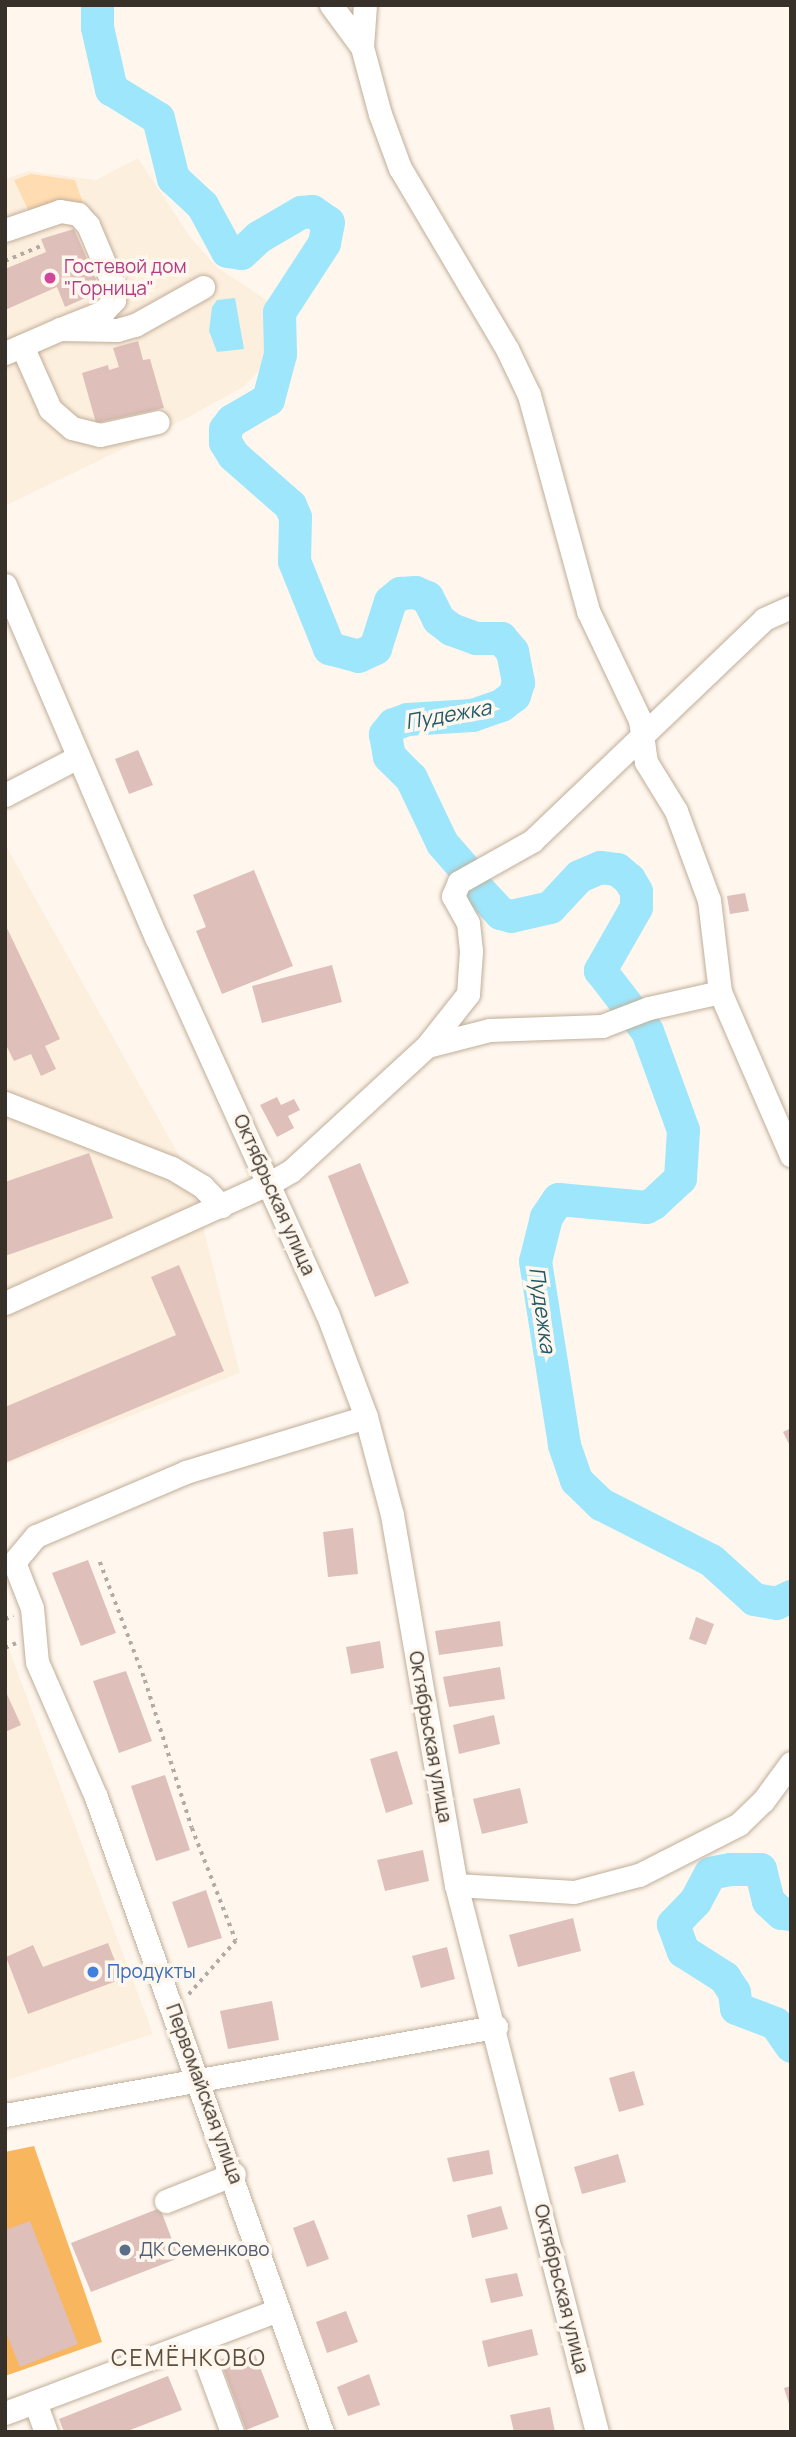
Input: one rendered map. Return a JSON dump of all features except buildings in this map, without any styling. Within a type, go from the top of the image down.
[{"type":"street","points":[[331,5],[362,47]]},
{"type":"street","points":[[365,5],[362,47],[376,103],[400,168],[507,349],[529,395],[575,576],[639,720],[646,762],[676,811],[709,900],[720,992],[791,1155]]},
{"type":"street","points":[[5,230],[60,211],[78,214],[88,225],[113,284],[114,300],[103,312],[13,349],[50,409],[72,428],[100,435],[158,422]]},
{"type":"street","points":[[60,329],[117,330],[135,325],[203,287]]},
{"type":"street","name":"Октябрьская улица","points":[[5,585],[78,757],[270,1183],[366,1417],[391,1515],[456,1885],[496,2027],[597,2432]]},
{"type":"street","points":[[5,1303],[221,1206],[291,1171],[427,1046],[468,994],[471,951],[468,923],[453,896],[459,883],[532,841],[590,782],[643,739],[764,619],[791,607]]},
{"type":"street","points":[[5,795],[78,757]]},
{"type":"street","points":[[427,1046],[490,1030],[585,1028],[620,1022],[649,1007],[720,992]]},
{"type":"street","points":[[5,1103],[172,1168],[202,1186],[221,1206]]},
{"type":"street","name":"Первомайская улица","points":[[322,2432],[277,2310],[234,2174],[96,1797],[37,1662],[32,1608],[14,1562],[36,1536],[186,1472],[366,1417]]},
{"type":"street","points":[[456,1885],[574,1892],[639,1875],[739,1824],[763,1801],[791,1763]]},
{"type":"street","points":[[5,2115],[496,2027]]},
{"type":"street","points":[[166,2201],[234,2174]]},
{"type":"street","points":[[5,2413],[277,2310]]},
{"type":"street","points":[[198,2340],[232,2432]]},
{"type":"street","points":[[35,2402],[46,2432]]},
{"type":"path","points":[[5,261],[43,245]]},
{"type":"path","points":[[100,1562],[145,1680],[192,1829],[236,1941],[174,2011]]},
{"type":"shaded area","points":[[138,158],[190,237],[218,268],[268,301],[264,366],[243,387],[189,417],[7,505],[5,179],[29,171],[96,180]]},
{"type":"shaded area","points":[[31,174],[75,180],[84,206],[31,216],[14,180]]},
{"type":"shaded area","points":[[5,844],[190,1175],[240,1373],[5,1465]]},
{"type":"shaded area","points":[[7,1644],[153,2034],[5,2081],[5,1645]]},
{"type":"shaded area","points":[[34,2146],[102,2342],[5,2376],[5,2152]]},
{"type":"water","points":[[235,298],[244,349],[217,352],[209,331],[212,307],[217,300]]},
{"type":"waterway","name":"Пудежка","points":[[97,5],[97,27],[111,89],[158,118],[173,178],[202,205],[227,251],[241,253],[258,237],[301,212],[312,211],[328,222],[324,243],[279,312],[280,354],[268,399],[232,420],[225,429],[225,442],[233,455],[290,505],[295,517],[294,561],[329,648],[358,656],[375,648],[390,601],[400,593],[415,592],[427,597],[438,619],[451,629],[476,638],[501,638],[512,651],[518,682],[514,695],[501,705],[472,715],[407,719],[393,724],[385,734],[389,756],[411,778],[442,843],[463,867]]},
{"type":"waterway","name":"Пудежка","points":[[478,889],[500,913],[511,916],[550,907],[579,876],[600,867],[617,869],[629,879],[636,891],[636,907],[600,970],[647,1031],[683,1130],[680,1178],[653,1203],[646,1207],[558,1199],[546,1217],[535,1261],[564,1445],[576,1480],[601,1504],[711,1560],[754,1599],[776,1603],[791,1596]]},
{"type":"waterway","name":"Пудежка","points":[[791,1914],[781,1913],[768,1901],[760,1869],[730,1869],[710,1873],[695,1901],[673,1924],[683,1951],[724,1977],[734,1992],[736,2008],[775,2023],[791,2046]]},
{"type":"place","name":"Гостевой дом \"Горница\"","points":[[50,278]]},
{"type":"place","name":"Продукты","points":[[93,1972]]},
{"type":"place","name":"ДК Семенково","points":[[125,2250]]},
{"type":"district","name":"СЕМЁНКОВО","points":[[189,2357]]}]
